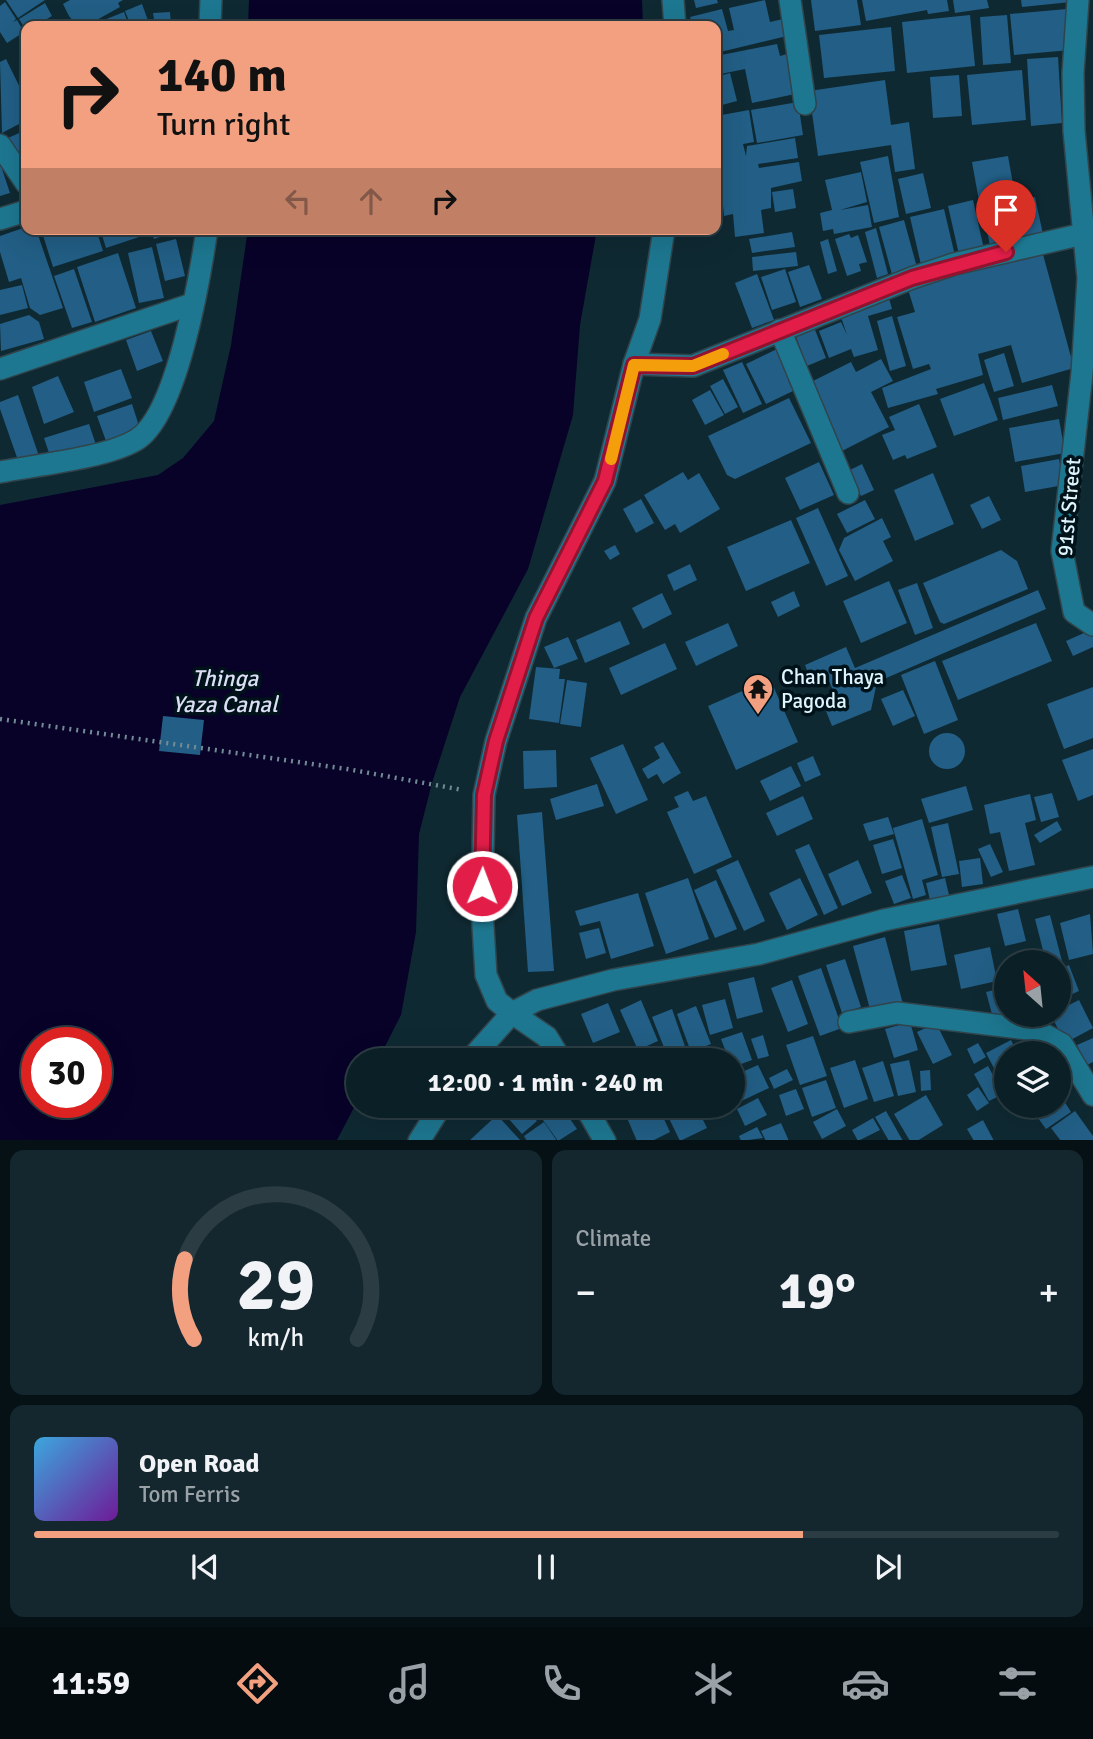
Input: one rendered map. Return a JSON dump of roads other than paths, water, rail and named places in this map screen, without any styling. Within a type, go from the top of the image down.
[{"type":"street","points":[[210,21],[211,0]]},
{"type":"street","points":[[673,0],[675,21]]},
{"type":"street","points":[[790,0],[805,104]]},
{"type":"street","name":"91st Street","points":[[1078,0],[1073,73],[1084,129],[1083,234],[1090,278],[1062,551],[1064,574],[1074,612],[1093,625]]},
{"type":"street","points":[[0,145],[21,176]]},
{"type":"street","points":[[0,219],[21,213]]},
{"type":"street","points":[[634,365],[693,366],[933,271],[1083,234]]},
{"type":"street","points":[[0,472],[117,448],[136,440],[151,429],[171,391],[206,235]]},
{"type":"street","points":[[554,1048],[547,1037],[497,1001],[486,975],[482,910],[484,795],[496,741],[536,618],[605,481],[634,365],[650,319],[663,235]]},
{"type":"street","points":[[0,369],[192,304]]},
{"type":"street","points":[[780,330],[848,493]]},
{"type":"street","points":[[481,1048],[512,1013],[537,1000],[601,982],[759,954],[884,920],[1093,877]]},
{"type":"street","points":[[849,1022],[897,1013],[1037,1030],[1062,1044],[1093,1095]]},
{"type":"street","points":[[422,1139],[434,1118]]},
{"type":"street","points":[[592,1118],[605,1140]]},
{"type":"water","points":[[249,0],[642,0],[643,21],[248,21]]},
{"type":"water","name":"Thinga Yaza Canal","points":[[247,235],[596,235],[580,325],[573,415],[528,569],[460,697],[432,783],[419,834],[416,932],[401,1015],[384,1048],[346,1048],[346,1118],[349,1118],[337,1140],[0,1140],[0,505],[158,475],[183,458],[214,421],[231,345]]},
{"type":"place","name":"Chan Thaya Pagoda","points":[[758,716]]}]
